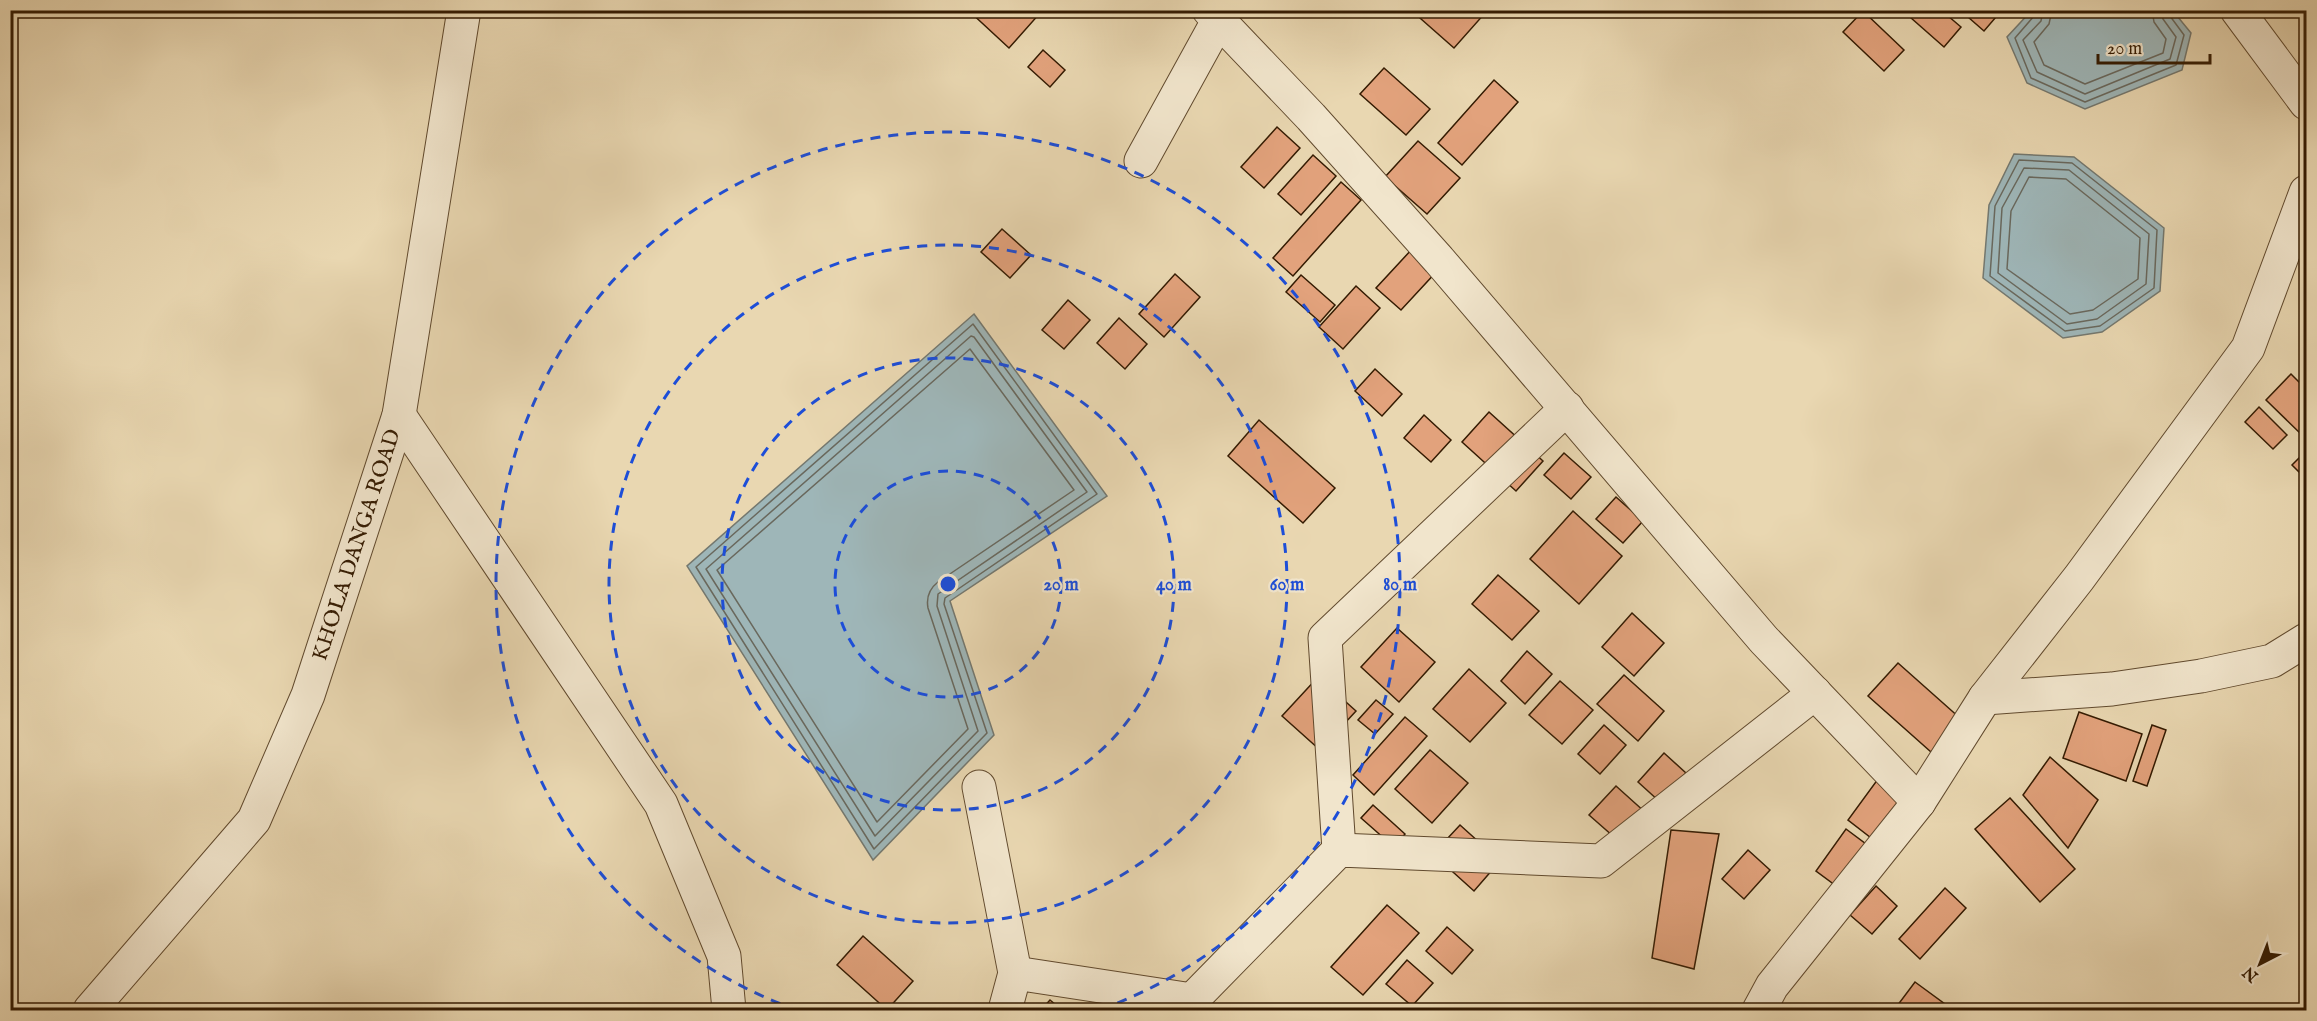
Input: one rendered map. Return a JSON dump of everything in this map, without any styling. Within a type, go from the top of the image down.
[{"type":"street","name":"KHOLA DANGA ROAD","points":[[90,1011],[254,820],[308,694],[399,415],[464,10]]},
{"type":"street","points":[[2237,10],[2307,103]]},
{"type":"street","points":[[1141,161],[1214,16],[1311,117],[1439,260],[1764,640],[1919,802]]},
{"type":"street","points":[[1759,1011],[1772,986],[1919,802],[1985,699],[2079,578],[2247,348],[2307,192]]},
{"type":"street","points":[[1015,973],[1193,1005],[1339,850],[1325,638],[1567,408]]},
{"type":"street","points":[[399,415],[661,804],[724,956],[729,1011]]},
{"type":"street","points":[[1985,699],[2112,689],[2201,676],[2272,661],[2307,640]]},
{"type":"street","points":[[1339,850],[1601,861],[1815,693]]},
{"type":"street","points":[[979,787],[1015,973],[1005,1011]]},
{"type":"water","points":[[2032,10],[2173,11],[2191,33],[2182,70],[2085,109],[2027,83],[2007,37]]},
{"type":"water","points":[[2014,154],[2074,157],[2164,228],[2160,291],[2102,332],[2063,338],[1983,278],[1989,205]]},
{"type":"water","points":[[974,314],[1107,496],[950,601],[994,735],[873,860],[687,566]]},
{"type":"building","points":[[968,10],[1040,10],[1041,12],[1009,48]]},
{"type":"building","points":[[1485,10],[1486,12],[1454,48],[1412,11]]},
{"type":"building","points":[[1902,10],[1941,10],[1961,27],[1944,47]]},
{"type":"building","points":[[1960,10],[2002,10],[1984,31]]},
{"type":"building","points":[[1863,11],[1904,50],[1884,71],[1843,32]]},
{"type":"building","points":[[1043,50],[1065,70],[1050,87],[1028,67]]},
{"type":"building","points":[[1384,68],[1430,109],[1406,135],[1360,94]]},
{"type":"building","points":[[1494,80],[1518,102],[1462,165],[1438,143]]},
{"type":"building","points":[[1277,127],[1300,148],[1264,188],[1241,167]]},
{"type":"building","points":[[1418,141],[1460,178],[1427,214],[1385,177]]},
{"type":"building","points":[[1313,155],[1336,176],[1301,215],[1278,194]]},
{"type":"building","points":[[1341,182],[1361,200],[1293,276],[1273,258]]},
{"type":"building","points":[[1002,229],[1031,255],[1010,278],[981,252]]},
{"type":"building","points":[[1413,248],[1438,270],[1401,310],[1376,288]]},
{"type":"building","points":[[1175,274],[1200,297],[1164,337],[1139,314]]},
{"type":"building","points":[[1301,275],[1335,305],[1320,322],[1286,292]]},
{"type":"building","points":[[1356,286],[1380,308],[1343,349],[1319,327]]},
{"type":"building","points":[[1068,300],[1090,320],[1064,349],[1042,330]]},
{"type":"building","points":[[1119,318],[1147,344],[1125,369],[1097,343]]},
{"type":"building","points":[[1375,369],[1402,394],[1382,416],[1355,391]]},
{"type":"building","points":[[2291,374],[2306,389],[2306,433],[2303,436],[2266,400]]},
{"type":"building","points":[[2259,407],[2287,435],[2273,449],[2245,422]]},
{"type":"building","points":[[1489,412],[1543,461],[1516,491],[1462,442]]},
{"type":"building","points":[[1424,415],[1451,440],[1431,462],[1404,438]]},
{"type":"building","points":[[1259,420],[1335,488],[1303,523],[1228,456]]},
{"type":"building","points":[[2306,451],[2306,479],[2292,465]]},
{"type":"building","points":[[1564,453],[1591,477],[1571,499],[1544,475]]},
{"type":"building","points":[[1616,497],[1643,521],[1623,543],[1596,519]]},
{"type":"building","points":[[1573,511],[1622,556],[1579,604],[1530,559]]},
{"type":"building","points":[[1498,575],[1539,611],[1512,640],[1472,604]]},
{"type":"building","points":[[1632,613],[1664,643],[1634,676],[1602,647]]},
{"type":"building","points":[[1397,628],[1435,662],[1399,702],[1361,667]]},
{"type":"building","points":[[1527,651],[1552,674],[1525,704],[1501,681]]},
{"type":"building","points":[[1898,663],[1961,719],[1931,752],[1868,696]]},
{"type":"building","points":[[1469,669],[1506,703],[1470,742],[1433,709]]},
{"type":"building","points":[[1624,675],[1664,711],[1638,741],[1597,704]]},
{"type":"building","points":[[1318,677],[1356,711],[1320,750],[1282,716]]},
{"type":"building","points":[[1560,681],[1593,710],[1562,744],[1529,715]]},
{"type":"building","points":[[1376,700],[1393,714],[1375,734],[1358,720]]},
{"type":"building","points":[[2079,712],[2142,734],[2126,781],[2063,758]]},
{"type":"building","points":[[1405,717],[1427,736],[1374,795],[1353,775]]},
{"type":"building","points":[[1604,725],[1626,745],[1600,774],[1578,754]]},
{"type":"building","points":[[2152,725],[2166,730],[2147,786],[2133,781]]},
{"type":"building","points":[[1430,750],[1468,783],[1432,823],[1395,789]]},
{"type":"building","points":[[1664,753],[1686,773],[1660,802],[1638,782]]},
{"type":"building","points":[[2050,757],[2098,800],[2068,848],[2023,795]]},
{"type":"building","points":[[1878,779],[1905,799],[1875,841],[1848,820]]},
{"type":"building","points":[[1616,786],[1656,822],[1630,851],[1589,815]]},
{"type":"building","points":[[2010,798],[2075,869],[2040,902],[1975,829]]},
{"type":"building","points":[[1373,805],[1405,834],[1394,847],[1361,818]]},
{"type":"building","points":[[1460,825],[1500,861],[1474,891],[1433,854]]},
{"type":"building","points":[[1846,829],[1874,850],[1843,891],[1816,871]]},
{"type":"building","points":[[1671,830],[1719,834],[1694,969],[1652,958]]},
{"type":"building","points":[[1748,850],[1770,870],[1744,899],[1722,879]]},
{"type":"building","points":[[1876,886],[1897,906],[1872,934],[1850,915]]},
{"type":"building","points":[[1945,888],[1966,908],[1920,959],[1899,939]]},
{"type":"building","points":[[1387,905],[1419,933],[1363,995],[1331,967]]},
{"type":"building","points":[[1447,927],[1473,950],[1452,974],[1426,951]]},
{"type":"building","points":[[863,936],[913,981],[887,1010],[837,965]]},
{"type":"building","points":[[1407,960],[1433,983],[1412,1006],[1386,984]]},
{"type":"building","points":[[1915,982],[1949,1007],[1947,1010],[1894,1010]]},
{"type":"building","points":[[1050,1000],[1062,1010],[1041,1010]]}]
